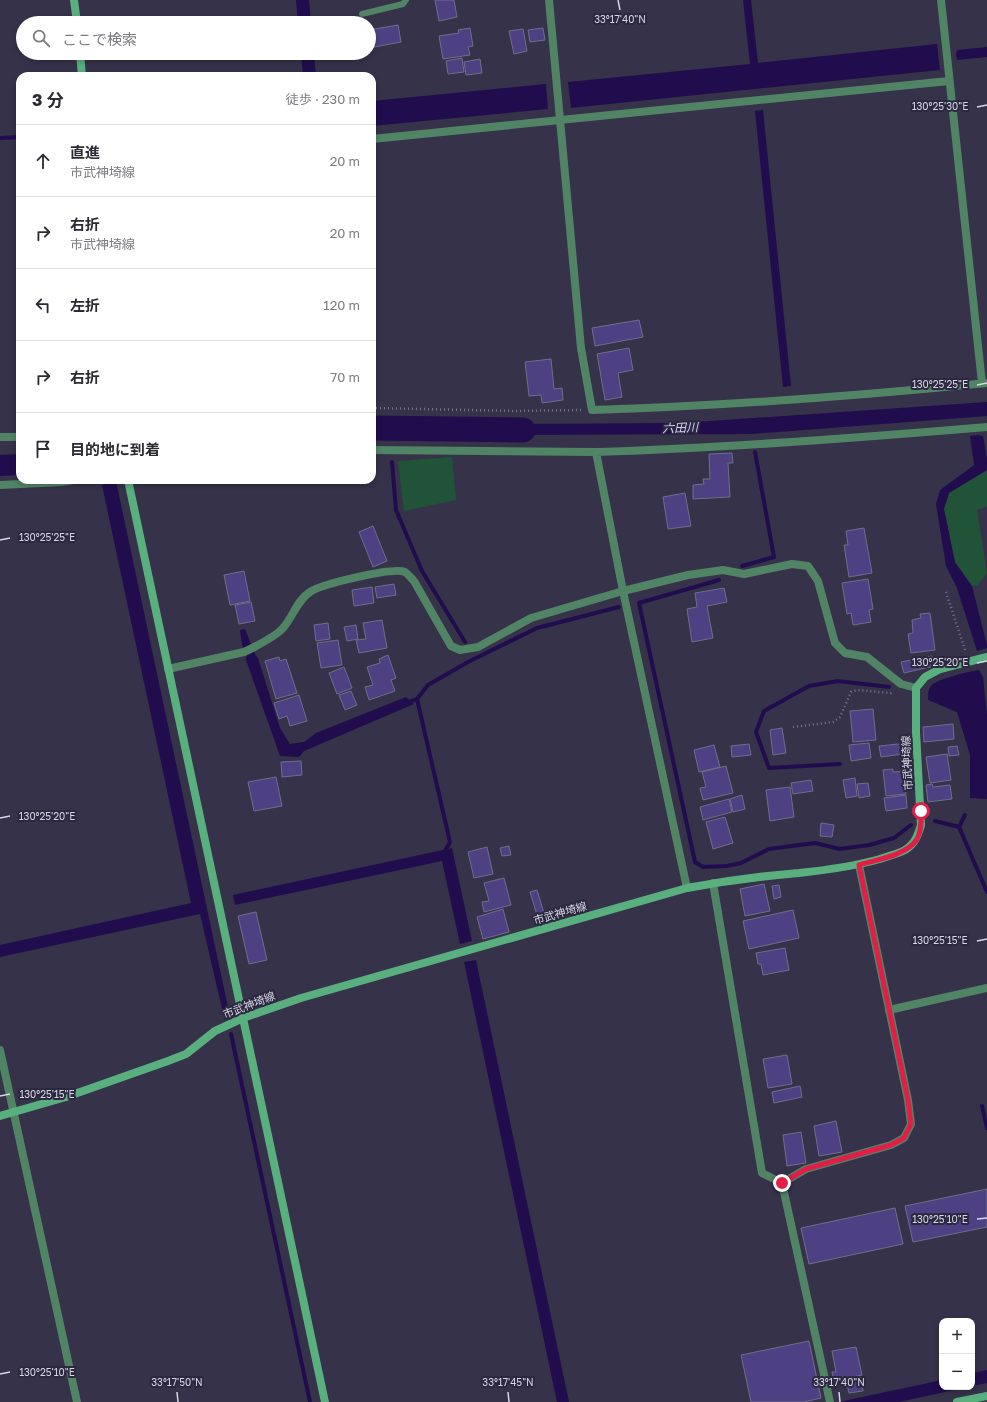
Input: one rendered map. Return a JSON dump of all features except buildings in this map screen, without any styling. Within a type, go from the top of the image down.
[{"type":"main road","points":[[74,0],[76,16]]},
{"type":"main road","points":[[81,60],[82,72]]},
{"type":"main road","points":[[129,484],[325,1402]]},
{"type":"main road","points":[[916,688],[925,677],[940,669],[987,657]]},
{"type":"main road","name":"市武神埼線","points":[[0,1116],[66,1097],[186,1054],[215,1031],[243,1018],[301,998],[687,888],[713,883],[819,872],[859,865],[894,855],[907,849],[917,839],[921,825],[916,732],[916,688]]},
{"type":"main road","points":[[957,1402],[987,1396]]},
{"type":"street","points":[[549,0],[581,348],[592,410],[785,401],[985,383],[941,0]]},
{"type":"street","points":[[376,139],[950,81]]},
{"type":"street","points":[[376,450],[596,452],[663,450],[770,444],[987,427]]},
{"type":"street","points":[[0,437],[16,438]]},
{"type":"street","points":[[596,452],[687,888]]},
{"type":"street","points":[[0,485],[21,484]]},
{"type":"street","points":[[168,669],[244,652],[283,629],[298,604],[310,592],[340,581],[391,572],[405,572],[414,580],[451,646],[460,650],[478,647],[531,618],[624,591],[688,575],[723,570],[744,574],[792,564],[808,566],[818,581],[835,643],[846,653],[867,658],[902,684],[916,688]]},
{"type":"street","points":[[782,1183],[806,1169],[891,1145],[904,1138],[911,1124],[908,1100],[859,865]]},
{"type":"street","points":[[713,883],[762,1173],[782,1183]]},
{"type":"street","points":[[889,1010],[987,988]]},
{"type":"street","points":[[0,1050],[76,1402]]},
{"type":"street","points":[[782,1183],[829,1400]]},
{"type":"lane","points":[[362,14],[403,4],[406,0]]},
{"type":"path","points":[[376,408],[515,411],[592,410]]},
{"type":"path","points":[[946,592],[969,661]]},
{"type":"path","points":[[793,727],[832,722],[840,717],[851,692],[857,690],[890,693],[902,684]]},
{"type":"green space","points":[[452,457],[456,500],[404,511],[398,461]]},
{"type":"green space","points":[[987,470],[987,507],[977,510],[987,573],[978,585],[972,586],[955,562],[944,509],[949,493]]},
{"type":"water","points":[[296,0],[309,0],[310,16],[297,16]]},
{"type":"water","points":[[743,0],[751,0],[758,63],[937,44],[940,70],[571,108],[568,82],[750,64]]},
{"type":"water","points":[[987,47],[987,57],[957,60],[957,50]]},
{"type":"water","points":[[302,60],[315,60],[316,72],[303,72]]},
{"type":"water","points":[[546,84],[548,109],[376,126],[376,101]]},
{"type":"water","points":[[763,110],[791,386],[783,387],[755,111]]},
{"type":"water","points":[[987,402],[987,416],[751,434],[490,435],[487,424],[681,423]]},
{"type":"water","points":[[970,436],[983,436],[987,459],[987,470],[949,493],[944,509],[955,562],[972,586],[987,645],[987,648],[977,651],[957,588],[946,566],[936,504],[940,490],[974,465]]},
{"type":"water","points":[[16,454],[16,475],[0,476],[0,455]]},
{"type":"water","points":[[117,484],[229,1012],[223,1013],[200,914],[0,957],[0,945],[191,903],[102,485]]},
{"type":"water","points":[[245,629],[258,658],[280,728],[290,744],[304,742],[316,733],[406,697],[414,704],[304,751],[299,757],[280,756],[246,660],[247,654],[242,645],[240,630]]},
{"type":"water","points":[[979,670],[983,677],[987,715],[987,799],[970,798],[970,755],[957,712],[928,700],[930,688],[935,683],[954,676]]},
{"type":"water","points":[[452,848],[472,941],[460,944],[442,861],[235,905],[233,895]]},
{"type":"water","points":[[476,960],[569,1402],[557,1402],[464,962]]},
{"type":"water","points":[[987,1370],[987,1383],[975,1385],[975,1372]]},
{"type":"water","points":[[939,1381],[939,1390],[954,1390],[899,1402],[839,1402]]},
{"type":"waterway","points":[[0,138],[16,137]]},
{"type":"waterway","name":"六田川","points":[[376,428],[523,430]]},
{"type":"waterway","points":[[742,566],[774,557],[755,452]]},
{"type":"waterway","points":[[392,462],[396,510],[422,571],[465,642]]},
{"type":"waterway","points":[[719,580],[639,603],[695,862],[703,867],[727,866],[741,863],[769,849],[815,843],[840,849],[869,845],[894,838],[911,825]]},
{"type":"waterway","points":[[406,703],[417,699],[428,685],[468,662],[537,628],[619,607]]},
{"type":"waterway","points":[[840,764],[769,768],[756,732],[764,711],[809,686],[838,681],[889,687]]},
{"type":"waterway","points":[[417,699],[450,842],[444,853]]},
{"type":"waterway","points":[[959,827],[965,815]]},
{"type":"waterway","points":[[935,821],[959,827],[987,892]]},
{"type":"waterway","points":[[231,1034],[310,1402]]},
{"type":"waterway","points":[[982,1106],[987,1128]]},
{"type":"route","points":[[782,1183],[806,1169],[891,1145],[904,1138],[911,1124],[908,1100],[859,865],[894,855],[907,849],[917,839],[921,825],[921,811]]}]
